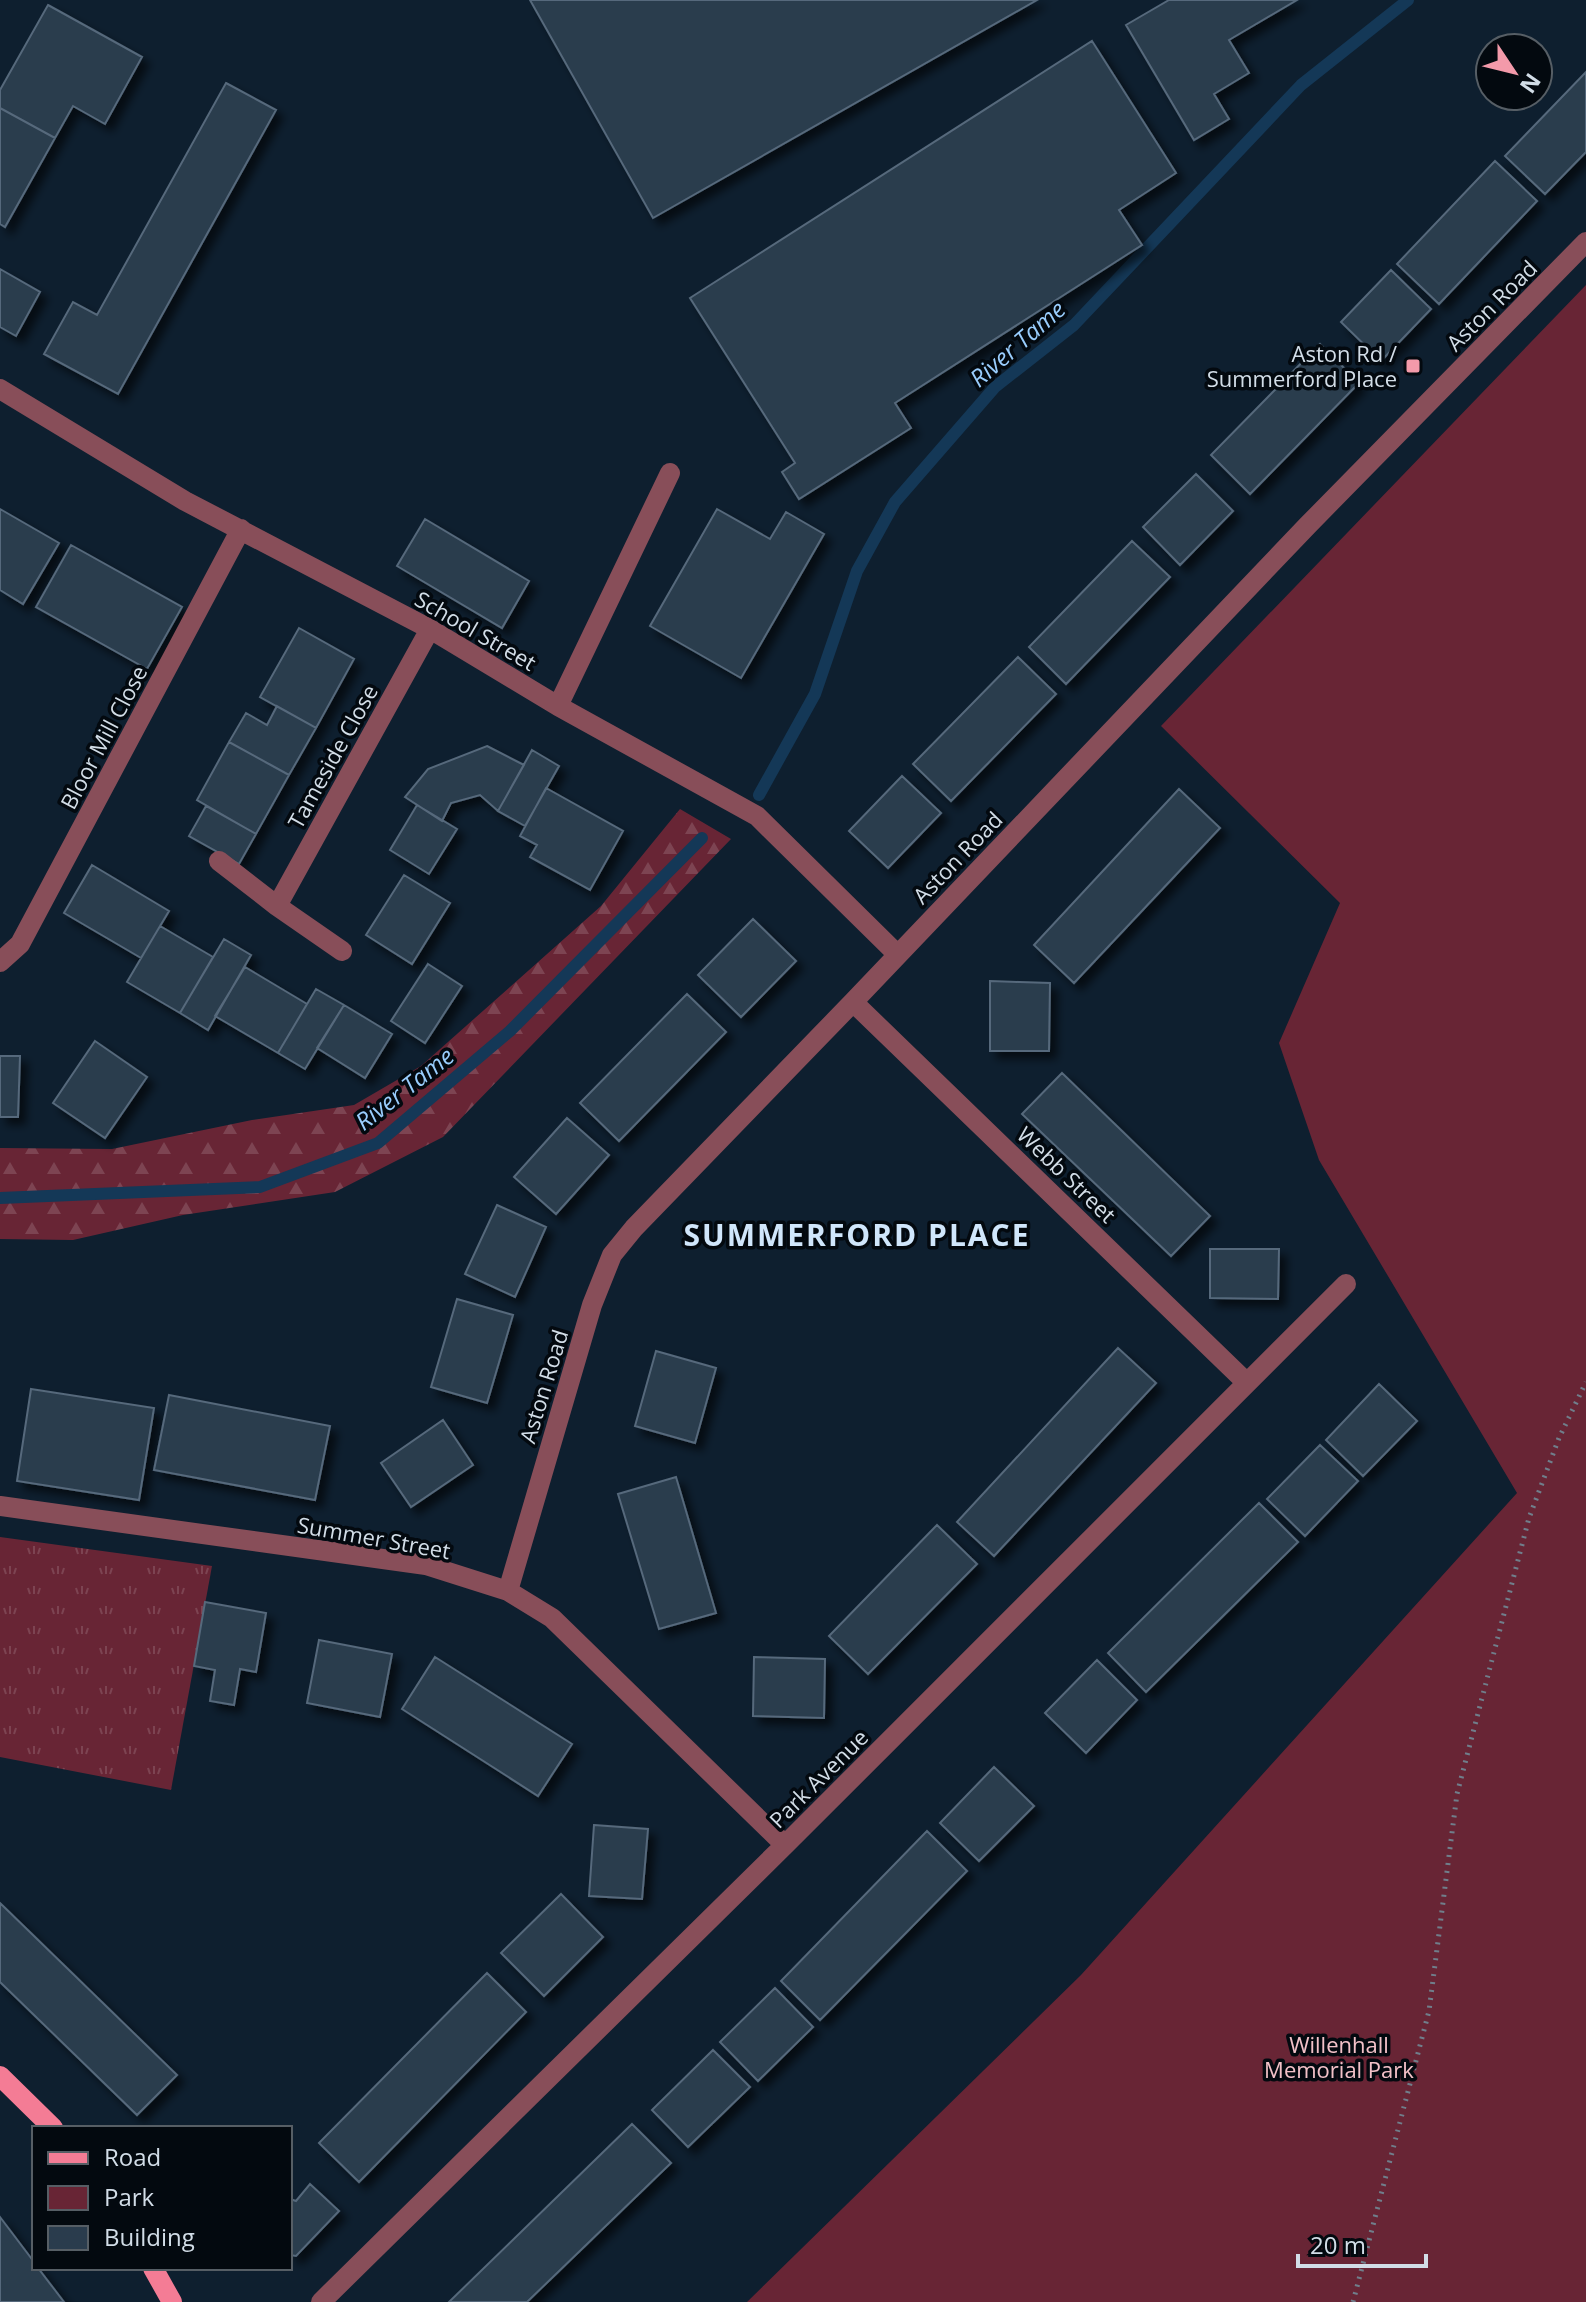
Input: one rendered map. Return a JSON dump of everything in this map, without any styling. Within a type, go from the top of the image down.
[{"type":"main road","points":[[0,2076],[51,2126]]},
{"type":"main road","points":[[154,2270],[172,2302]]},
{"type":"street","name":"Aston Road","points":[[508,1591],[592,1305],[612,1255],[634,1228],[1319,513],[1586,242]]},
{"type":"street","name":"School Street","points":[[0,389],[185,501],[430,629],[558,706],[757,816],[897,954]]},
{"type":"street","points":[[558,706],[670,473]]},
{"type":"street","name":"Bloor Mill Close","points":[[0,962],[20,944],[241,529]]},
{"type":"street","name":"Tameside Close","points":[[277,906],[430,629]]},
{"type":"street","points":[[219,861],[342,951]]},
{"type":"street","name":"Webb Street","points":[[853,1002],[1247,1383]]},
{"type":"street","name":"Park Avenue","points":[[321,2302],[785,1845],[1346,1284]]},
{"type":"street","name":"Summer Street","points":[[0,1506],[426,1565],[508,1591],[552,1618],[785,1845]]},
{"type":"path","points":[[1353,2302],[1429,2011],[1457,1794],[1529,1518],[1559,1438],[1586,1382]]},
{"type":"green space","name":"Willenhall Memorial Park","points":[[1586,285],[1586,2302],[747,2302],[1081,1975],[1517,1493],[1319,1160],[1279,1043],[1340,903],[1161,726]]},
{"type":"green space","points":[[680,809],[731,839],[443,1137],[335,1192],[183,1215],[73,1240],[0,1239],[0,1148],[112,1149],[252,1120],[354,1105],[421,1066],[601,906]]},
{"type":"green space","points":[[0,1537],[212,1566],[171,1790],[0,1757]]},
{"type":"building","points":[[530,0],[1037,0],[653,218]]},
{"type":"building","points":[[1169,0],[1297,0],[1229,40],[1249,73],[1214,94],[1229,119],[1194,140],[1126,25]]},
{"type":"building","points":[[48,5],[142,57],[105,124],[73,106],[55,138],[0,108],[0,90]]},
{"type":"building","points":[[1092,41],[1176,173],[1119,210],[1142,245],[895,403],[911,428],[799,499],[782,472],[795,463],[690,298]]},
{"type":"building","points":[[1586,72],[1586,152],[1545,194],[1505,156],[1547,112],[1554,112],[1554,105]]},
{"type":"building","points":[[226,83],[276,110],[118,394],[44,354],[73,302],[97,315]]},
{"type":"building","points":[[0,108],[55,138],[5,227],[0,224]]},
{"type":"building","points":[[1495,161],[1537,201],[1439,304],[1397,264]]},
{"type":"building","points":[[0,269],[40,292],[16,336],[0,327]]},
{"type":"building","points":[[1391,270],[1431,309],[1381,361],[1341,322]]},
{"type":"building","points":[[1320,344],[1359,383],[1250,494],[1211,455]]},
{"type":"building","points":[[1196,474],[1233,511],[1180,565],[1143,527]]},
{"type":"building","points":[[0,509],[59,543],[23,604],[0,590]]},
{"type":"building","points":[[717,509],[770,539],[786,512],[824,534],[741,678],[650,626]]},
{"type":"building","points":[[425,519],[529,581],[502,628],[397,566]]},
{"type":"building","points":[[1132,541],[1170,577],[1066,684],[1029,647]]},
{"type":"building","points":[[71,545],[182,607],[147,669],[36,607]]},
{"type":"building","points":[[299,628],[354,659],[316,728],[260,697]]},
{"type":"building","points":[[1018,657],[1056,694],[951,801],[913,764]]},
{"type":"building","points":[[277,706],[316,728],[289,775],[229,742],[246,713],[267,725]]},
{"type":"building","points":[[229,742],[289,775],[256,834],[197,800]]},
{"type":"building","points":[[487,746],[524,765],[498,811],[480,795],[451,803],[442,821],[405,797],[428,769]]},
{"type":"building","points":[[532,750],[559,766],[525,826],[498,811]]},
{"type":"building","points":[[902,776],[941,813],[888,868],[849,831]]},
{"type":"building","points":[[546,788],[623,831],[590,890],[530,857],[537,845],[520,836]]},
{"type":"building","points":[[1179,789],[1220,828],[1074,983],[1034,945]]},
{"type":"building","points":[[417,805],[457,829],[429,874],[390,850]]},
{"type":"building","points":[[206,806],[256,834],[239,864],[189,836]]},
{"type":"building","points":[[92,865],[169,911],[141,958],[64,913]]},
{"type":"building","points":[[404,875],[450,903],[412,964],[366,935]]},
{"type":"building","points":[[753,919],[796,961],[741,1017],[698,975]]},
{"type":"building","points":[[160,926],[213,957],[180,1013],[127,982]]},
{"type":"building","points":[[224,939],[251,955],[208,1030],[180,1013]]},
{"type":"building","points":[[428,964],[462,986],[425,1043],[391,1021]]},
{"type":"building","points":[[245,967],[307,1004],[278,1053],[215,1016]]},
{"type":"building","points":[[990,981],[1050,983],[1049,1051],[990,1051]]},
{"type":"building","points":[[316,989],[344,1005],[305,1069],[278,1053]]},
{"type":"building","points":[[687,994],[726,1032],[619,1141],[580,1103]]},
{"type":"building","points":[[344,1005],[392,1034],[365,1078],[317,1048]]},
{"type":"building","points":[[95,1041],[147,1077],[105,1138],[53,1103]]},
{"type":"building","points":[[0,1056],[20,1056],[18,1117],[0,1117]]},
{"type":"building","points":[[1062,1073],[1210,1216],[1171,1256],[1022,1114]]},
{"type":"building","points":[[567,1118],[609,1155],[556,1214],[514,1177]]},
{"type":"building","points":[[497,1205],[546,1227],[515,1297],[465,1274]]},
{"type":"building","points":[[1210,1249],[1279,1249],[1278,1299],[1210,1298]]},
{"type":"building","points":[[457,1299],[513,1315],[487,1403],[431,1387]]},
{"type":"building","points":[[1118,1348],[1156,1383],[994,1556],[957,1522]]},
{"type":"building","points":[[656,1351],[716,1368],[695,1443],[635,1426]]},
{"type":"building","points":[[1379,1384],[1417,1421],[1363,1476],[1326,1440]]},
{"type":"building","points":[[31,1389],[154,1408],[139,1500],[17,1481]]},
{"type":"building","points":[[169,1395],[330,1426],[315,1500],[154,1470]]},
{"type":"building","points":[[443,1420],[473,1465],[411,1507],[381,1463]]},
{"type":"building","points":[[1320,1445],[1358,1481],[1305,1536],[1267,1499]]},
{"type":"building","points":[[676,1477],[716,1613],[659,1629],[618,1494]]},
{"type":"building","points":[[1259,1503],[1298,1542],[1146,1692],[1108,1653]]},
{"type":"building","points":[[937,1525],[977,1564],[868,1674],[829,1636]]},
{"type":"building","points":[[205,1602],[266,1613],[256,1672],[240,1669],[234,1705],[210,1701],[215,1670],[194,1666]]},
{"type":"building","points":[[319,1640],[392,1654],[380,1717],[307,1703]]},
{"type":"building","points":[[435,1657],[572,1744],[538,1796],[402,1709]]},
{"type":"building","points":[[754,1657],[825,1659],[824,1718],[753,1716]]},
{"type":"building","points":[[1097,1660],[1137,1700],[1086,1753],[1045,1713]]},
{"type":"building","points":[[994,1767],[1034,1806],[979,1861],[940,1823]]},
{"type":"building","points":[[594,1825],[648,1829],[642,1899],[589,1896]]},
{"type":"building","points":[[927,1831],[967,1871],[820,2020],[781,1981]]},
{"type":"building","points":[[561,1894],[603,1937],[544,1996],[501,1953]]},
{"type":"building","points":[[0,1903],[177,2075],[137,2115],[0,1982]]},
{"type":"building","points":[[487,1973],[526,2012],[359,2182],[319,2143]]},
{"type":"building","points":[[775,1988],[813,2027],[758,2081],[720,2042]]},
{"type":"building","points":[[713,2050],[750,2087],[688,2147],[652,2110]]},
{"type":"building","points":[[632,2124],[671,2163],[527,2302],[449,2302]]},
{"type":"building","points":[[310,2184],[339,2211],[296,2256],[292,2255],[292,2200],[296,2201]]},
{"type":"building","points":[[0,2217],[32,2259],[32,2270],[40,2270],[64,2302],[0,2302]]},
{"type":"waterway","name":"River Tame","points":[[759,795],[815,694],[857,571],[895,502],[995,387],[1074,325],[1301,85],[1408,0]]},
{"type":"waterway","name":"River Tame","points":[[0,1198],[260,1187],[378,1143],[510,1031],[702,838]]},
{"type":"place","name":"Aston Rd / Summerford Place","points":[[1413,366]]},
{"type":"district","name":"SUMMERFORD PLACE","points":[[857,1234]]}]
